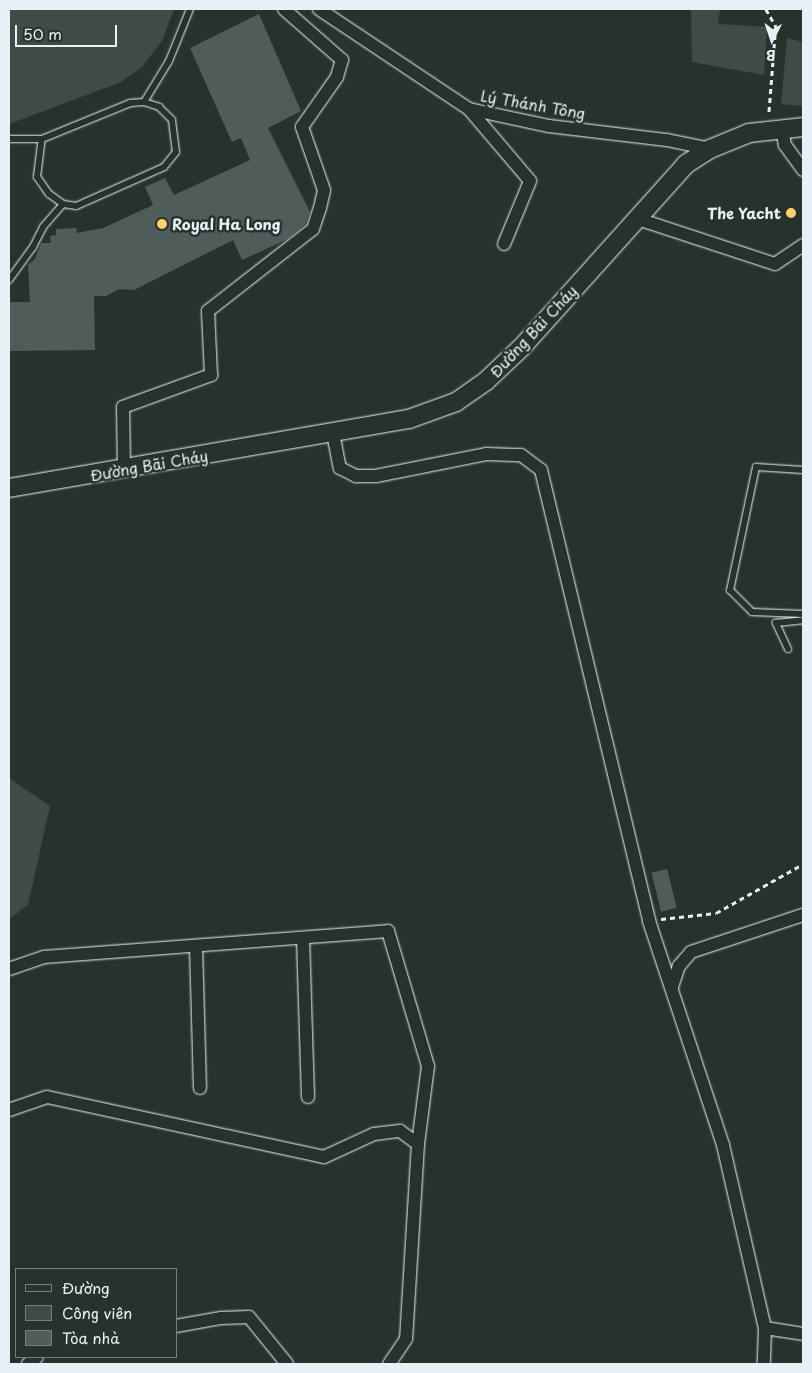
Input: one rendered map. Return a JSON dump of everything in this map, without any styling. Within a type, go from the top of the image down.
[{"type":"main road","name":"Đường Bãi Cháy","points":[[9,488],[409,419],[456,402],[471,392],[522,347],[635,218],[686,164],[710,149],[749,132],[803,126]]},
{"type":"street","points":[[124,469],[124,407],[211,375],[208,311],[313,229],[324,190],[302,127],[337,77],[342,60],[284,9]]},
{"type":"street","name":"Lý Thánh Tông","points":[[319,9],[468,109],[549,126],[667,140],[710,149]]},
{"type":"street","points":[[468,109],[530,181],[504,244]]},
{"type":"street","points":[[776,128],[785,145],[803,170]]},
{"type":"street","points":[[635,218],[775,264],[803,245]]},
{"type":"street","points":[[333,433],[340,468],[356,476],[376,476],[486,454],[521,455],[541,470],[649,920],[723,1145],[765,1328],[764,1364]]},
{"type":"street","points":[[672,987],[678,966],[691,952],[803,915]]},
{"type":"street","points":[[9,969],[44,957],[388,931],[428,1066],[418,1144],[406,1339],[389,1364]]},
{"type":"street","points":[[303,938],[308,1097]]},
{"type":"street","points":[[196,946],[200,1088]]},
{"type":"street","points":[[9,1110],[46,1097],[324,1157],[374,1134],[400,1131],[418,1144]]},
{"type":"street","points":[[178,1326],[221,1318],[249,1317],[287,1364]]},
{"type":"street","points":[[765,1328],[803,1334]]},
{"type":"lane","points":[[144,102],[169,61],[190,9]]},
{"type":"lane","points":[[9,139],[42,139],[130,103],[144,102],[159,108],[172,120],[176,152],[164,167],[76,206],[63,204],[48,194],[37,176],[42,139]]},
{"type":"lane","points":[[9,280],[33,247],[43,227],[63,204]]},
{"type":"lane","points":[[803,470],[756,467],[730,590],[752,612],[803,614]]},
{"type":"lane","points":[[766,612],[776,623],[788,649]]},
{"type":"lane","points":[[776,623],[803,620]]},
{"type":"path","points":[[766,9],[776,26],[776,128]]},
{"type":"path","points":[[649,920],[716,913],[803,864]]},
{"type":"green space","points":[[9,9],[174,9],[162,41],[141,68],[121,82],[9,124]]},
{"type":"green space","points":[[691,9],[720,9],[718,24],[767,27],[764,75],[692,62]]},
{"type":"green space","points":[[787,38],[803,42],[803,106],[781,104]]},
{"type":"green space","points":[[9,778],[50,806],[28,905],[9,919]]},
{"type":"building","points":[[259,14],[301,111],[268,128],[310,212],[305,225],[286,240],[242,260],[233,240],[134,290],[119,289],[106,296],[94,296],[95,350],[9,351],[9,302],[30,302],[28,265],[35,259],[41,243],[51,243],[50,236],[56,235],[56,229],[77,228],[76,233],[103,228],[153,205],[145,187],[165,178],[174,195],[250,160],[241,138],[232,142],[190,48]]},
{"type":"building","points":[[667,869],[677,908],[661,912],[651,873]]},
{"type":"place","name":"The Yacht","points":[[791,213]]},
{"type":"place","name":"Royal Ha Long","points":[[162,224]]}]
